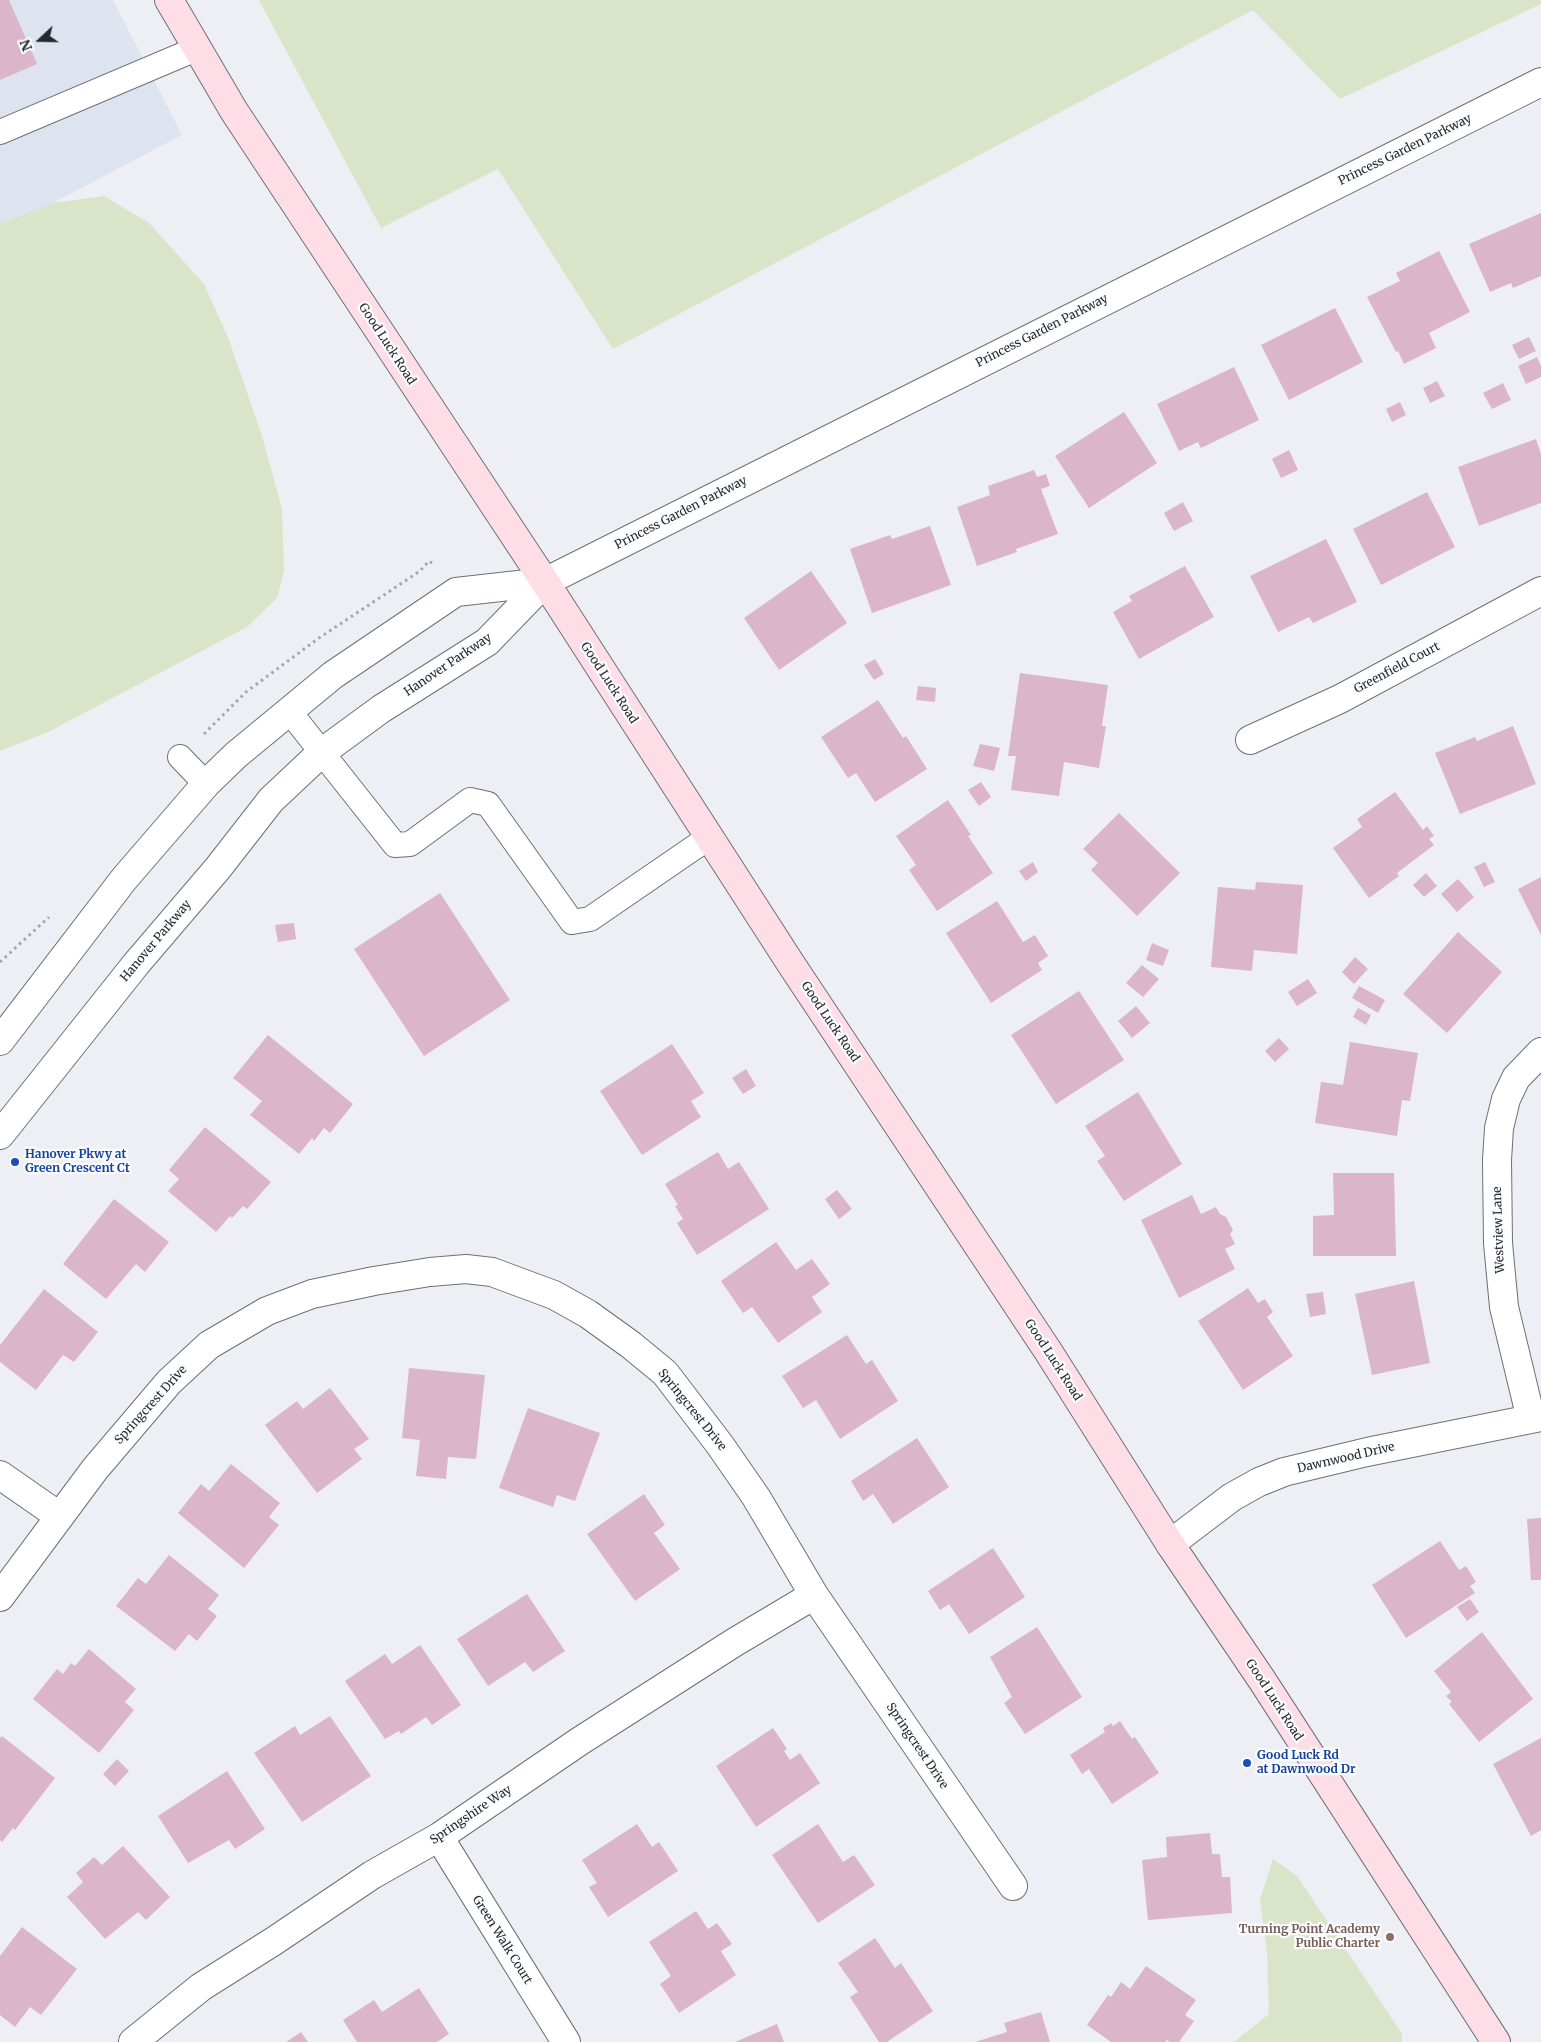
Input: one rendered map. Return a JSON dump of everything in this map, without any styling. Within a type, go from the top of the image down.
[{"type":"main road","name":"Good Luck Road","points":[[169,0],[234,111],[545,582],[708,838],[1048,1351],[1170,1544],[1262,1680],[1496,2042]]},
{"type":"street","name":"Princess Garden Parkway","points":[[545,582],[1541,82]]},
{"type":"street","points":[[0,1041],[124,879],[206,784],[236,755],[333,675],[456,592],[545,582]]},
{"type":"street","name":"Hanover Parkway","points":[[0,1135],[136,964],[218,868],[271,800],[321,753],[381,709],[487,642],[545,582]]},
{"type":"street","name":"Greenfield Court","points":[[1250,740],[1340,699],[1541,590]]},
{"type":"street","name":"Westview Lane","points":[[1536,1418],[1504,1307],[1498,1243],[1497,1160],[1499,1128],[1506,1099],[1516,1078],[1541,1052]]},
{"type":"street","name":"Springcrest Drive","points":[[0,1597],[20,1573],[59,1516],[95,1469],[169,1382],[210,1345],[267,1311],[312,1294],[374,1281],[466,1269],[492,1272],[554,1294],[595,1319],[631,1345],[664,1374],[741,1474],[814,1595],[1013,1886]]},
{"type":"street","name":"Dawnwood Drive","points":[[1170,1544],[1205,1515],[1232,1497],[1259,1482],[1284,1472],[1367,1452],[1536,1418]]},
{"type":"street","points":[[0,1475],[59,1516]]},
{"type":"street","name":"Springshire Way","points":[[133,2042],[201,1986],[274,1941],[372,1875],[439,1837],[580,1741],[702,1662],[814,1595]]},
{"type":"street","name":"Green Walk Court","points":[[439,1837],[566,2042]]},
{"type":"lane","points":[[0,132],[196,49]]},
{"type":"lane","points":[[289,711],[395,844],[410,844],[470,800],[488,804],[572,922],[590,919],[708,838]]},
{"type":"lane","points":[[180,757],[206,784]]},
{"type":"shaded area","points":[[0,0],[113,0],[182,135],[53,203],[0,224]]},
{"type":"green space","points":[[259,0],[1541,0],[1541,4],[1340,99],[1253,10],[613,349],[498,169],[381,228]]},
{"type":"green space","points":[[104,196],[149,223],[204,284],[229,340],[262,436],[282,509],[284,571],[277,598],[247,627],[48,732],[0,751],[0,224],[53,203]]},
{"type":"green space","points":[[1273,1859],[1297,1876],[1402,2034],[1402,2042],[1234,2042],[1269,2014],[1267,1952],[1260,1900]]},
{"type":"building","points":[[0,0],[9,0],[37,64],[0,80]]},
{"type":"building","points":[[1541,213],[1541,276],[1513,288],[1511,283],[1490,292],[1469,244]]},
{"type":"building","points":[[1439,251],[1470,312],[1429,333],[1436,348],[1404,364],[1367,297],[1400,281],[1396,273]]},
{"type":"building","points":[[1335,308],[1363,362],[1289,400],[1261,345]]},
{"type":"building","points":[[1529,337],[1536,351],[1519,359],[1512,345]]},
{"type":"building","points":[[1537,357],[1541,366],[1541,377],[1526,384],[1518,366]]},
{"type":"building","points":[[1234,367],[1259,420],[1201,448],[1198,442],[1179,451],[1157,404]]},
{"type":"building","points":[[1437,381],[1445,396],[1430,403],[1423,388]]},
{"type":"building","points":[[1503,383],[1511,400],[1492,409],[1483,393]]},
{"type":"building","points":[[1400,402],[1406,415],[1392,422],[1386,409]]},
{"type":"building","points":[[1124,412],[1157,463],[1089,508],[1055,456]]},
{"type":"building","points":[[1536,439],[1541,454],[1541,503],[1479,526],[1458,467]]},
{"type":"building","points":[[1289,450],[1298,470],[1281,478],[1272,459]]},
{"type":"building","points":[[1034,470],[1037,477],[1046,474],[1050,486],[1041,489],[1058,534],[1016,549],[1017,552],[977,566],[957,507],[990,495],[988,486]]},
{"type":"building","points":[[1427,492],[1455,547],[1381,585],[1353,529]]},
{"type":"building","points":[[1183,502],[1193,521],[1174,531],[1164,513]]},
{"type":"building","points":[[930,526],[951,585],[872,613],[850,549],[890,535],[892,539]]},
{"type":"building","points":[[1326,539],[1357,602],[1313,623],[1309,617],[1278,632],[1250,576]]},
{"type":"building","points":[[1185,566],[1214,617],[1139,659],[1113,612],[1132,601],[1129,596]]},
{"type":"building","points":[[811,571],[847,623],[779,670],[744,618]]},
{"type":"building","points":[[875,659],[884,674],[874,680],[864,665]]},
{"type":"building","points":[[1020,673],[1108,685],[1102,726],[1106,726],[1099,768],[1064,762],[1059,796],[1011,790],[1016,756],[1008,756]]},
{"type":"building","points":[[918,686],[936,688],[935,702],[916,700]]},
{"type":"building","points":[[878,700],[903,738],[906,736],[927,769],[875,802],[856,773],[848,778],[821,737]]},
{"type":"building","points":[[1513,726],[1536,784],[1460,814],[1435,753],[1475,737],[1477,741]]},
{"type":"building","points":[[980,744],[1000,748],[994,771],[973,766]]},
{"type":"building","points":[[981,782],[991,797],[979,806],[968,790]]},
{"type":"building","points":[[1395,792],[1423,830],[1427,826],[1434,836],[1429,839],[1434,845],[1397,873],[1399,876],[1369,898],[1333,848],[1362,827],[1357,819]]},
{"type":"building","points":[[948,800],[971,835],[968,836],[993,873],[937,911],[909,870],[916,865],[896,836]]},
{"type":"building","points":[[1119,813],[1180,873],[1137,916],[1091,870],[1098,863],[1083,849]]},
{"type":"building","points":[[1033,862],[1038,872],[1026,881],[1019,871]]},
{"type":"building","points":[[1485,862],[1495,882],[1484,887],[1474,867]]},
{"type":"building","points":[[1426,873],[1437,886],[1424,897],[1413,885]]},
{"type":"building","points":[[1541,877],[1541,935],[1518,889]]},
{"type":"building","points":[[1458,879],[1474,897],[1457,912],[1441,894]]},
{"type":"building","points":[[1256,882],[1303,885],[1297,954],[1254,950],[1252,971],[1211,967],[1218,887],[1255,890]]},
{"type":"building","points":[[440,893],[510,1000],[424,1056],[354,949]]},
{"type":"building","points":[[997,901],[1023,942],[1035,935],[1048,956],[1038,963],[1042,970],[991,1003],[946,933]]},
{"type":"building","points":[[294,923],[296,939],[278,942],[275,925]]},
{"type":"building","points":[[1458,932],[1502,972],[1447,1033],[1403,994]]},
{"type":"building","points":[[1152,943],[1169,950],[1163,966],[1146,960]]},
{"type":"building","points":[[1355,957],[1368,969],[1354,984],[1342,972]]},
{"type":"building","points":[[1142,965],[1159,979],[1143,997],[1126,983]]},
{"type":"building","points":[[1308,979],[1317,993],[1297,1006],[1288,992]]},
{"type":"building","points":[[1359,986],[1385,1000],[1378,1013],[1352,998]]},
{"type":"building","points":[[1079,991],[1124,1060],[1056,1104],[1011,1035]]},
{"type":"building","points":[[1136,1006],[1150,1023],[1132,1038],[1118,1021]]},
{"type":"building","points":[[1358,1008],[1371,1015],[1366,1025],[1353,1017]]},
{"type":"building","points":[[268,1035],[353,1104],[330,1133],[324,1128],[314,1141],[312,1138],[299,1154],[250,1115],[262,1101],[233,1078]]},
{"type":"building","points":[[1279,1038],[1289,1049],[1275,1062],[1265,1051]]},
{"type":"building","points":[[1350,1042],[1418,1053],[1410,1101],[1402,1100],[1397,1136],[1315,1123],[1321,1082],[1343,1085]]},
{"type":"building","points":[[672,1044],[704,1093],[691,1101],[701,1117],[642,1155],[600,1091]]},
{"type":"building","points":[[746,1069],[756,1086],[743,1094],[732,1078]]},
{"type":"building","points":[[1138,1092],[1182,1164],[1124,1201],[1097,1161],[1105,1156],[1085,1126]]},
{"type":"building","points":[[205,1127],[271,1182],[247,1209],[243,1206],[232,1218],[230,1216],[216,1232],[168,1191],[179,1179],[169,1170]]},
{"type":"building","points":[[718,1152],[728,1169],[739,1162],[769,1209],[697,1255],[677,1223],[683,1219],[675,1206],[678,1205],[665,1184]]},
{"type":"building","points":[[1333,1173],[1394,1173],[1396,1256],[1313,1256],[1313,1216],[1334,1215]]},
{"type":"building","points":[[837,1190],[852,1209],[839,1219],[825,1199]]},
{"type":"building","points":[[1192,1195],[1201,1214],[1216,1207],[1220,1214],[1226,1217],[1233,1230],[1230,1234],[1235,1244],[1225,1249],[1235,1269],[1179,1298],[1141,1220]]},
{"type":"building","points":[[114,1199],[169,1242],[145,1272],[136,1264],[106,1299],[63,1264]]},
{"type":"building","points":[[776,1242],[796,1270],[812,1259],[830,1284],[812,1297],[822,1312],[778,1343],[752,1307],[743,1313],[721,1281]]},
{"type":"building","points":[[1414,1281],[1430,1363],[1372,1375],[1355,1294]]},
{"type":"building","points":[[1248,1288],[1258,1303],[1265,1299],[1273,1312],[1267,1317],[1293,1356],[1243,1390],[1198,1321]]},
{"type":"building","points":[[44,1289],[98,1332],[74,1362],[63,1355],[36,1390],[0,1362],[0,1345]]},
{"type":"building","points":[[1323,1292],[1326,1314],[1310,1317],[1306,1294]]},
{"type":"building","points":[[847,1335],[866,1364],[872,1360],[898,1401],[840,1439],[816,1400],[803,1408],[782,1376]]},
{"type":"building","points":[[409,1368],[485,1375],[476,1459],[448,1457],[446,1479],[416,1476],[420,1440],[402,1438]]},
{"type":"building","points":[[330,1388],[369,1439],[354,1449],[362,1459],[317,1493],[265,1425],[297,1401],[303,1409]]},
{"type":"building","points":[[528,1408],[600,1433],[575,1501],[557,1495],[553,1507],[499,1488]]},
{"type":"building","points":[[917,1438],[949,1487],[893,1524],[873,1494],[863,1501],[851,1481]]},
{"type":"building","points":[[231,1464],[280,1503],[269,1517],[279,1525],[244,1568],[178,1513],[201,1484],[209,1491]]},
{"type":"building","points":[[644,1494],[665,1525],[654,1533],[680,1569],[635,1601],[587,1534]]},
{"type":"building","points":[[1541,1518],[1541,1580],[1531,1580],[1527,1519]]},
{"type":"building","points":[[1440,1541],[1459,1570],[1466,1566],[1476,1582],[1470,1586],[1475,1593],[1406,1638],[1372,1585]]},
{"type":"building","points":[[993,1548],[1025,1597],[969,1634],[949,1604],[940,1610],[928,1591]]},
{"type":"building","points":[[169,1555],[219,1595],[208,1609],[217,1616],[197,1641],[189,1634],[175,1651],[116,1606],[138,1578],[146,1584]]},
{"type":"building","points":[[527,1594],[565,1651],[533,1672],[525,1662],[488,1686],[457,1639]]},
{"type":"building","points":[[1470,1599],[1479,1612],[1467,1621],[1457,1607]]},
{"type":"building","points":[[1037,1627],[1082,1697],[1025,1734],[1004,1703],[1012,1697],[990,1657]]},
{"type":"building","points":[[1482,1632],[1533,1699],[1479,1742],[1449,1704],[1452,1702],[1446,1696],[1451,1692],[1434,1671]]},
{"type":"building","points":[[420,1645],[461,1705],[432,1725],[426,1717],[401,1734],[399,1731],[385,1739],[345,1681],[385,1654],[392,1664]]},
{"type":"building","points":[[89,1649],[136,1689],[125,1702],[134,1710],[99,1753],[33,1699],[57,1669],[63,1674],[71,1663],[75,1666]]},
{"type":"building","points":[[330,1716],[371,1776],[302,1822],[254,1753],[295,1726],[300,1735]]},
{"type":"building","points":[[1120,1721],[1132,1739],[1135,1737],[1159,1773],[1112,1804],[1089,1769],[1082,1774],[1070,1755],[1105,1732],[1103,1728],[1111,1723],[1113,1726]]},
{"type":"building","points":[[773,1728],[787,1749],[784,1751],[790,1760],[800,1753],[820,1783],[756,1827],[716,1766]]},
{"type":"building","points":[[2,1736],[55,1778],[15,1830],[13,1828],[2,1842],[0,1840],[0,1738]]},
{"type":"building","points":[[1541,1738],[1541,1830],[1531,1836],[1493,1764]]},
{"type":"building","points":[[117,1759],[129,1771],[115,1786],[103,1774]]},
{"type":"building","points":[[227,1771],[265,1829],[235,1849],[229,1840],[188,1863],[158,1816]]},
{"type":"building","points":[[637,1824],[652,1847],[659,1842],[678,1871],[608,1917],[589,1887],[597,1883],[582,1860]]},
{"type":"building","points":[[818,1824],[843,1862],[854,1855],[875,1885],[818,1923],[772,1855]]},
{"type":"building","points":[[1210,1833],[1212,1854],[1220,1854],[1222,1877],[1230,1877],[1232,1913],[1148,1920],[1142,1860],[1167,1857],[1166,1837]]},
{"type":"building","points":[[123,1846],[170,1897],[146,1920],[138,1912],[105,1939],[67,1897],[83,1882],[76,1873],[94,1857],[102,1865]]},
{"type":"building","points":[[696,1911],[708,1929],[717,1923],[732,1944],[721,1951],[736,1975],[679,2013],[660,1984],[671,1976],[649,1942]]},
{"type":"building","points":[[22,1927],[77,1969],[41,2015],[30,2007],[15,2027],[0,2015],[0,1956]]},
{"type":"building","points":[[875,1938],[895,1968],[901,1963],[933,2011],[887,2042],[879,2042],[850,1997],[858,1992],[838,1963]]},
{"type":"building","points":[[1146,1966],[1196,2000],[1185,2015],[1194,2021],[1179,2042],[1167,2040],[1165,2042],[1111,2042],[1087,2025],[1108,1995],[1111,1997],[1121,1982],[1130,1989]]},
{"type":"building","points":[[419,1988],[449,2034],[437,2042],[357,2042],[343,2020],[374,2000],[382,2012]]},
{"type":"building","points":[[1041,2012],[1050,2042],[975,2042],[1007,2032],[1004,2023]]},
{"type":"building","points":[[777,2024],[784,2042],[735,2042]]},
{"type":"building","points":[[301,2032],[308,2042],[286,2042]]},
{"type":"place","name":"Hanover Pkwy at Green Crescent Ct","points":[[15,1162]]},
{"type":"place","name":"Good Luck Rd at Dawnwood Dr","points":[[1247,1763]]},
{"type":"place","name":"Turning Point Academy Public Charter","points":[[1390,1937]]}]
